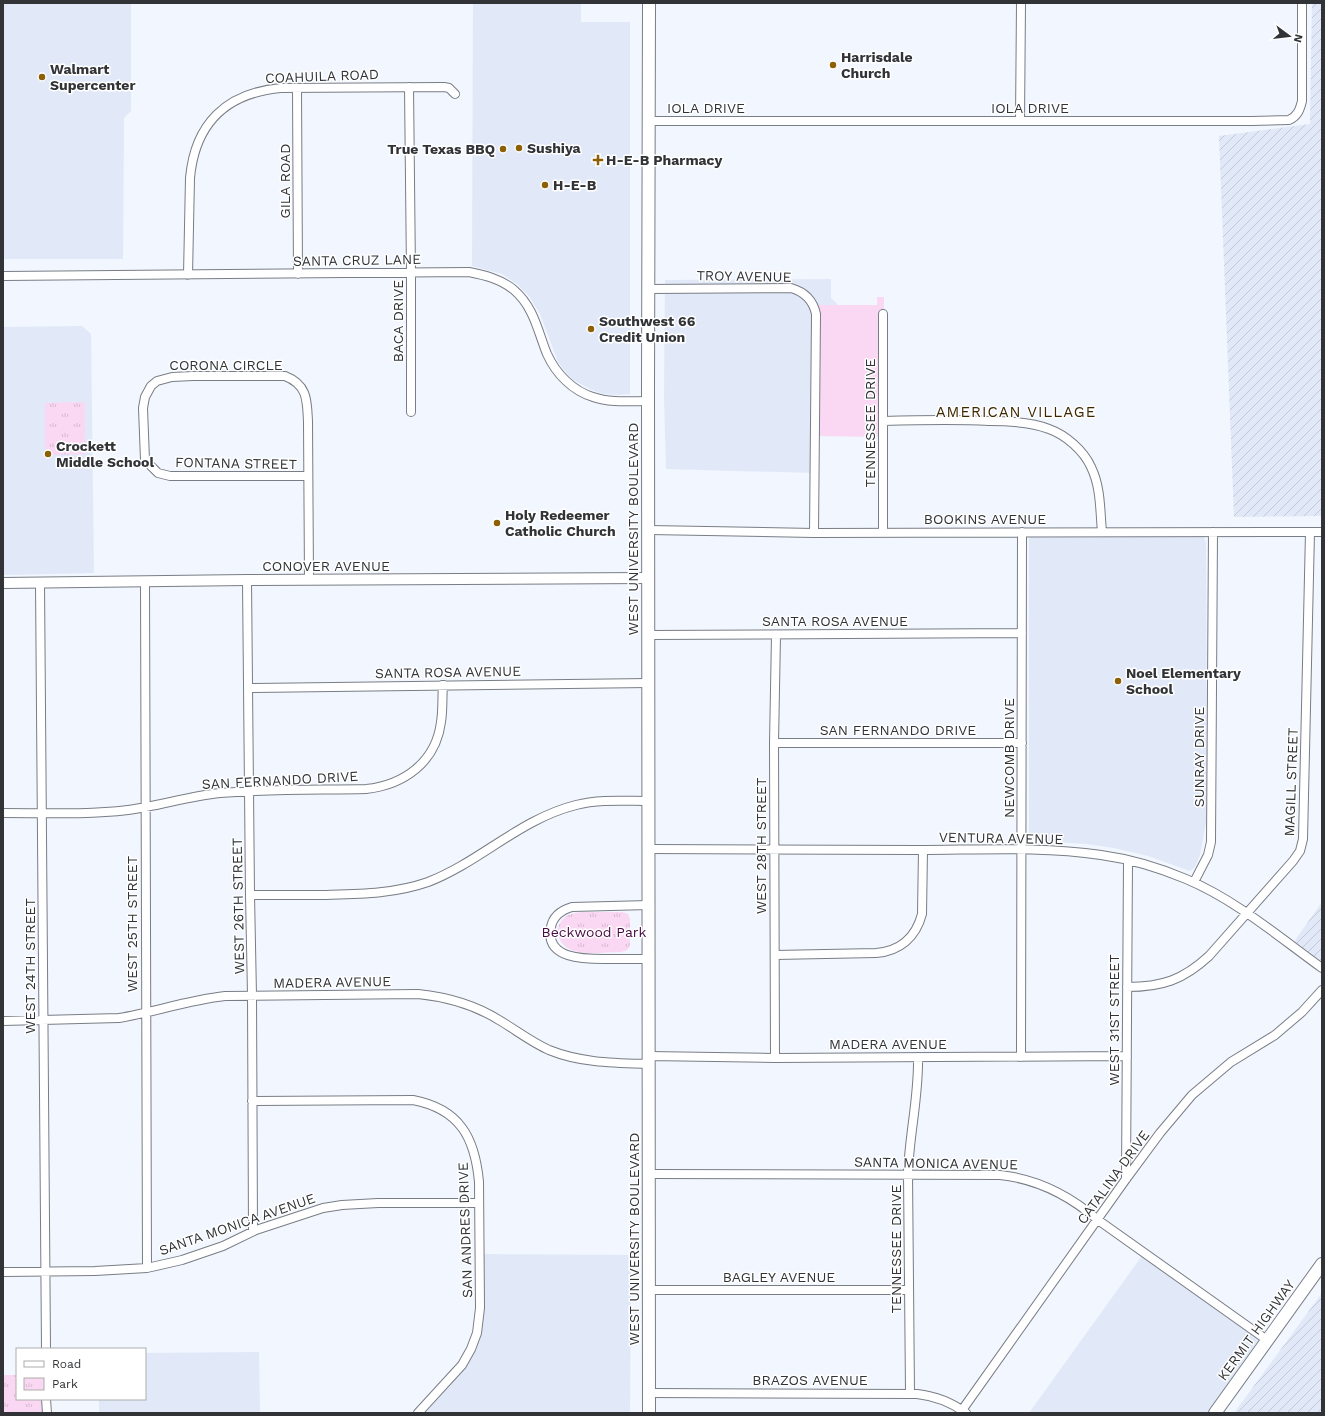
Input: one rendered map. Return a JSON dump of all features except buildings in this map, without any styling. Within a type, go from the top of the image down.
[{"type":"main road","name":"WEST UNIVERSITY BOULEVARD","points":[[649,3],[649,1413]]},
{"type":"main road","name":"KERMIT HIGHWAY","points":[[1215,1413],[1322,1264]]},
{"type":"street","points":[[1020,121],[1021,3]]},
{"type":"street","name":"IOLA DRIVE","points":[[649,121],[1250,121],[1292,119],[1298,113],[1302,101],[1302,3]]},
{"type":"street","name":"BACA DRIVE","points":[[409,87],[411,412]]},
{"type":"street","name":"COAHUILA ROAD","points":[[188,275],[191,162],[196,147],[212,120],[237,100],[251,93],[267,90],[297,89],[444,87],[449,88],[455,94]]},
{"type":"street","name":"GILA ROAD","points":[[297,89],[298,274]]},
{"type":"street","name":"SANTA CRUZ LANE","points":[[3,276],[469,272],[496,279],[506,284],[521,298],[532,314],[548,355],[560,374],[568,383],[586,394],[604,400],[648,401]]},
{"type":"street","name":"TROY AVENUE","points":[[648,289],[791,288],[802,292],[813,304],[816,314],[814,533]]},
{"type":"street","name":"TENNESSEE DRIVE","points":[[883,314],[883,533]]},
{"type":"street","name":"CORONA CIRCLE","points":[[145,460],[145,397],[151,386],[157,381],[172,377],[193,376],[285,376],[296,382],[301,387],[307,401],[309,580]]},
{"type":"street","points":[[883,421],[1003,421],[1040,426],[1057,432],[1079,450],[1092,468],[1098,493],[1102,532]]},
{"type":"street","name":"FONTANA STREET","points":[[145,460],[158,473],[170,476],[308,476]]},
{"type":"street","name":"BOOKINS AVENUE","points":[[649,530],[814,533],[1322,532]]},
{"type":"street","name":"NEWCOMB DRIVE","points":[[1021,1057],[1022,532]]},
{"type":"street","name":"SUNRAY DRIVE","points":[[1194,882],[1208,856],[1211,842],[1212,532]]},
{"type":"street","name":"MAGILL STREET","points":[[1127,987],[1155,986],[1170,982],[1184,976],[1197,967],[1209,956],[1293,861],[1300,851],[1302,845],[1310,532]]},
{"type":"street","name":"CONOVER AVENUE","points":[[3,583],[648,578]]},
{"type":"street","name":"WEST 26TH STREET","points":[[247,580],[253,1231]]},
{"type":"street","name":"WEST 25TH STREET","points":[[145,581],[147,1268]]},
{"type":"street","name":"WEST 24TH STREET","points":[[40,582],[46,1348]]},
{"type":"street","name":"SANTA ROSA AVENUE","points":[[649,635],[1022,633]]},
{"type":"street","name":"WEST 28TH STREET","points":[[775,1058],[774,743],[776,635]]},
{"type":"street","name":"SANTA ROSA AVENUE","points":[[248,688],[649,683]]},
{"type":"street","name":"SAN FERNANDO DRIVE","points":[[3,813],[89,813],[145,808],[193,797],[249,791],[366,789],[393,784],[405,778],[416,769],[425,760],[433,748],[441,723],[443,685]]},
{"type":"street","name":"SAN FERNANDO DRIVE","points":[[774,743],[1022,743]]},
{"type":"street","points":[[250,895],[359,894],[394,891],[428,882],[459,867],[522,827],[546,815],[576,805],[607,801],[648,800]]},
{"type":"street","name":"VENTURA AVENUE","points":[[649,849],[1040,850],[1101,855],[1128,860],[1169,872],[1194,882],[1246,913],[1322,968]]},
{"type":"street","points":[[775,954],[884,953],[900,947],[912,936],[920,922],[922,914],[923,850]]},
{"type":"street","name":"WEST 31ST STREET","points":[[1126,1179],[1128,860]]},
{"type":"street","points":[[648,905],[572,907],[562,911],[557,916],[553,921],[550,934],[554,945],[558,950],[573,958],[649,959]]},
{"type":"street","name":"CATALINA DRIVE","points":[[963,1412],[1126,1179],[1160,1133],[1192,1095],[1231,1062],[1275,1035],[1302,1012],[1322,990]]},
{"type":"street","name":"MADERA AVENUE","points":[[3,1021],[99,1020],[119,1018],[225,996],[407,994],[439,997],[462,1002],[498,1019],[537,1044],[561,1054],[597,1062],[775,1058],[1127,1056]]},
{"type":"street","name":"TENNESSEE DRIVE","points":[[910,1393],[908,1174],[909,1148],[916,1104],[918,1057]]},
{"type":"street","name":"SAN ANDRES DRIVE","points":[[252,1101],[413,1100],[433,1105],[448,1114],[456,1121],[470,1139],[478,1163],[480,1308],[477,1332],[471,1349],[462,1365],[418,1413]]},
{"type":"street","name":"SANTA MONICA AVENUE","points":[[649,1174],[1000,1175],[1030,1180],[1044,1186],[1085,1209],[1098,1220],[1267,1340]]},
{"type":"street","name":"SANTA MONICA AVENUE","points":[[3,1272],[94,1271],[147,1268],[182,1260],[223,1246],[253,1231],[317,1209],[342,1205],[479,1203]]},
{"type":"street","name":"BAGLEY AVENUE","points":[[649,1290],[909,1290]]},
{"type":"street","name":"BRAZOS AVENUE","points":[[649,1394],[910,1393],[931,1396],[944,1400],[963,1412]]},
{"type":"street","points":[[46,1400],[47,1413]]},
{"type":"shaded area","points":[[3,3],[131,3],[131,111],[124,118],[123,259],[3,259]]},
{"type":"shaded area","points":[[473,3],[581,3],[581,22],[630,22],[630,394],[603,394],[573,380],[558,362],[540,314],[529,296],[517,284],[502,274],[472,266]]},
{"type":"shaded area","points":[[1312,3],[1322,3],[1322,516],[1234,517],[1219,136],[1310,124]]},
{"type":"shaded area","points":[[831,279],[831,298],[838,305],[814,305],[814,473],[666,469],[664,396],[665,280]]},
{"type":"shaded area","name":"Crockett Middle School","points":[[82,326],[91,334],[94,573],[3,575],[3,327]]},
{"type":"shaded area","name":"Noel Elementary School","points":[[1034,536],[1203,536],[1206,542],[1207,817],[1200,855],[1195,867],[1190,871],[1148,856],[1114,848],[1087,844],[1036,841],[1029,837],[1029,538]]},
{"type":"shaded area","points":[[1322,902],[1322,968],[1291,946]]},
{"type":"shaded area","points":[[1144,1253],[1267,1340],[1215,1413],[1029,1413]]},
{"type":"shaded area","points":[[480,1254],[631,1255],[630,1413],[418,1413],[465,1361],[474,1342]]},
{"type":"shaded area","points":[[1322,1293],[1322,1413],[1234,1413]]},
{"type":"shaded area","points":[[259,1352],[260,1413],[99,1413],[99,1400],[146,1400],[146,1353]]},
{"type":"green space","points":[[877,297],[884,297],[883,437],[815,436],[814,305],[877,305]]},
{"type":"green space","points":[[85,402],[85,454],[45,455],[45,403]]},
{"type":"green space","name":"Beckwood Park","points":[[581,912],[622,912],[628,914],[630,919],[630,945],[626,951],[592,953],[575,951],[565,946],[559,938],[558,928],[560,923],[564,918]]},
{"type":"green space","points":[[3,1375],[16,1375],[16,1400],[42,1400],[42,1413],[3,1413]]},
{"type":"place","name":"Harrisdale Church","points":[[833,65]]},
{"type":"place","name":"Walmart Supercenter","points":[[42,77]]},
{"type":"place","name":"Sushiya","points":[[519,148]]},
{"type":"place","name":"True Texas BBQ","points":[[503,149]]},
{"type":"place","name":"H-E-B Pharmacy","points":[[598,160]]},
{"type":"place","name":"H-E-B","points":[[545,185]]},
{"type":"place","name":"Southwest 66 Credit Union","points":[[591,329]]},
{"type":"place","name":"Crockett Middle School","points":[[48,454]]},
{"type":"place","name":"Holy Redeemer Catholic Church","points":[[497,523]]},
{"type":"place","name":"Noel Elementary School","points":[[1118,681]]},
{"type":"district","name":"AMERICAN VILLAGE","points":[[1016,412]]}]
